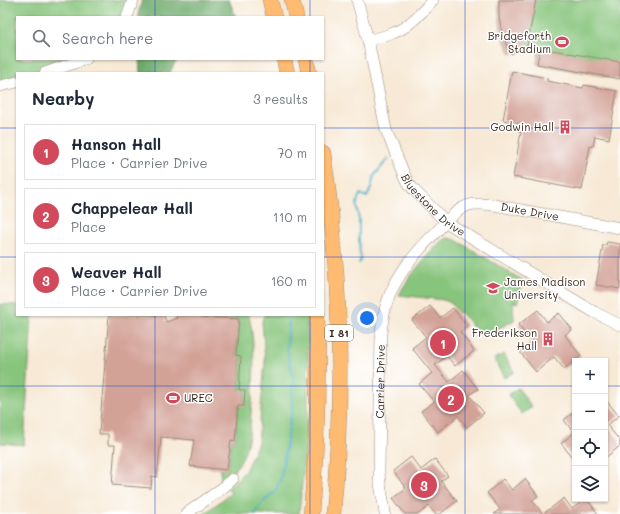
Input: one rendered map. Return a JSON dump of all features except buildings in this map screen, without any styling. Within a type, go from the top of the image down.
[{"type":"highway","points":[[270,0],[274,16]]},
{"type":"highway","points":[[292,0],[296,16]]},
{"type":"highway","points":[[284,60],[287,72]]},
{"type":"highway","points":[[306,60],[309,72]]},
{"type":"highway","name":"I 81","points":[[324,161],[337,283],[339,331],[338,428],[333,514]]},
{"type":"highway","name":"I 81","points":[[311,514],[317,417],[317,316]]},
{"type":"street","points":[[127,16],[133,0]]},
{"type":"street","name":"Bluestone Drive","points":[[358,0],[368,40],[386,130],[409,184],[446,222],[594,312],[620,325]]},
{"type":"street","points":[[368,40],[388,35],[403,28],[414,20],[433,0]]},
{"type":"street","points":[[49,72],[83,60]]},
{"type":"street","points":[[0,86],[16,82]]},
{"type":"street","name":"Duke Drive","points":[[446,222],[459,209],[470,204],[476,204],[494,205],[620,228]]},
{"type":"street","name":"Carrier Drive","points":[[385,514],[379,472],[380,344],[383,317],[387,302],[398,278],[413,258],[446,222]]},
{"type":"street","points":[[186,514],[224,487],[232,479]]},
{"type":"green space","points":[[0,0],[133,0],[127,16],[16,16],[16,60],[83,60],[48,72],[16,72],[16,82],[0,86]]},
{"type":"green space","points":[[142,0],[229,0],[236,16],[138,16]]},
{"type":"green space","name":"Bridgeforth Stadium","points":[[499,0],[620,0],[620,79],[537,64],[539,48],[527,46],[511,54],[501,28]]},
{"type":"green space","points":[[139,60],[177,60],[170,72],[140,72]]},
{"type":"green space","points":[[448,238],[456,240],[524,281],[520,288],[518,303],[513,302],[514,320],[494,331],[478,334],[461,312],[459,313],[451,303],[444,300],[399,295],[420,264],[442,240]]},
{"type":"green space","points":[[0,304],[16,305],[16,316],[32,316],[24,445],[0,443]]},
{"type":"green space","points":[[249,316],[253,339],[254,376],[249,436],[240,461],[224,483],[221,482],[220,469],[227,469],[231,443],[228,442],[228,440],[235,440],[238,406],[244,405],[245,391],[239,390],[241,356],[236,355],[239,319],[201,317]]},
{"type":"green space","points":[[264,316],[307,316],[308,424],[299,514],[204,514],[231,493],[228,488],[245,471],[258,443],[265,361],[262,321]]},
{"type":"green space","points":[[504,354],[514,372],[504,378],[494,359]]},
{"type":"green space","points":[[518,388],[532,407],[522,414],[508,395]]},
{"type":"waterway","points":[[359,263],[361,259],[357,202],[360,194],[367,197],[374,176],[388,159]]},
{"type":"waterway","points":[[255,514],[263,502],[275,492],[281,477],[292,410],[293,377],[287,350],[289,316]]},
{"type":"place","name":"Bridgeforth Stadium","points":[[562,42]]},
{"type":"place","name":"Godwin Hall","points":[[565,127]]},
{"type":"place","name":"James Madison University","points":[[493,288]]},
{"type":"place","name":"Frederikson Hall","points":[[548,339]]},
{"type":"place","name":"Hanson Hall","points":[[443,343]]},
{"type":"place","name":"UREC","points":[[173,398]]},
{"type":"place","name":"Chappelear Hall","points":[[451,399]]},
{"type":"place","name":"Weaver Hall","points":[[424,485]]}]
